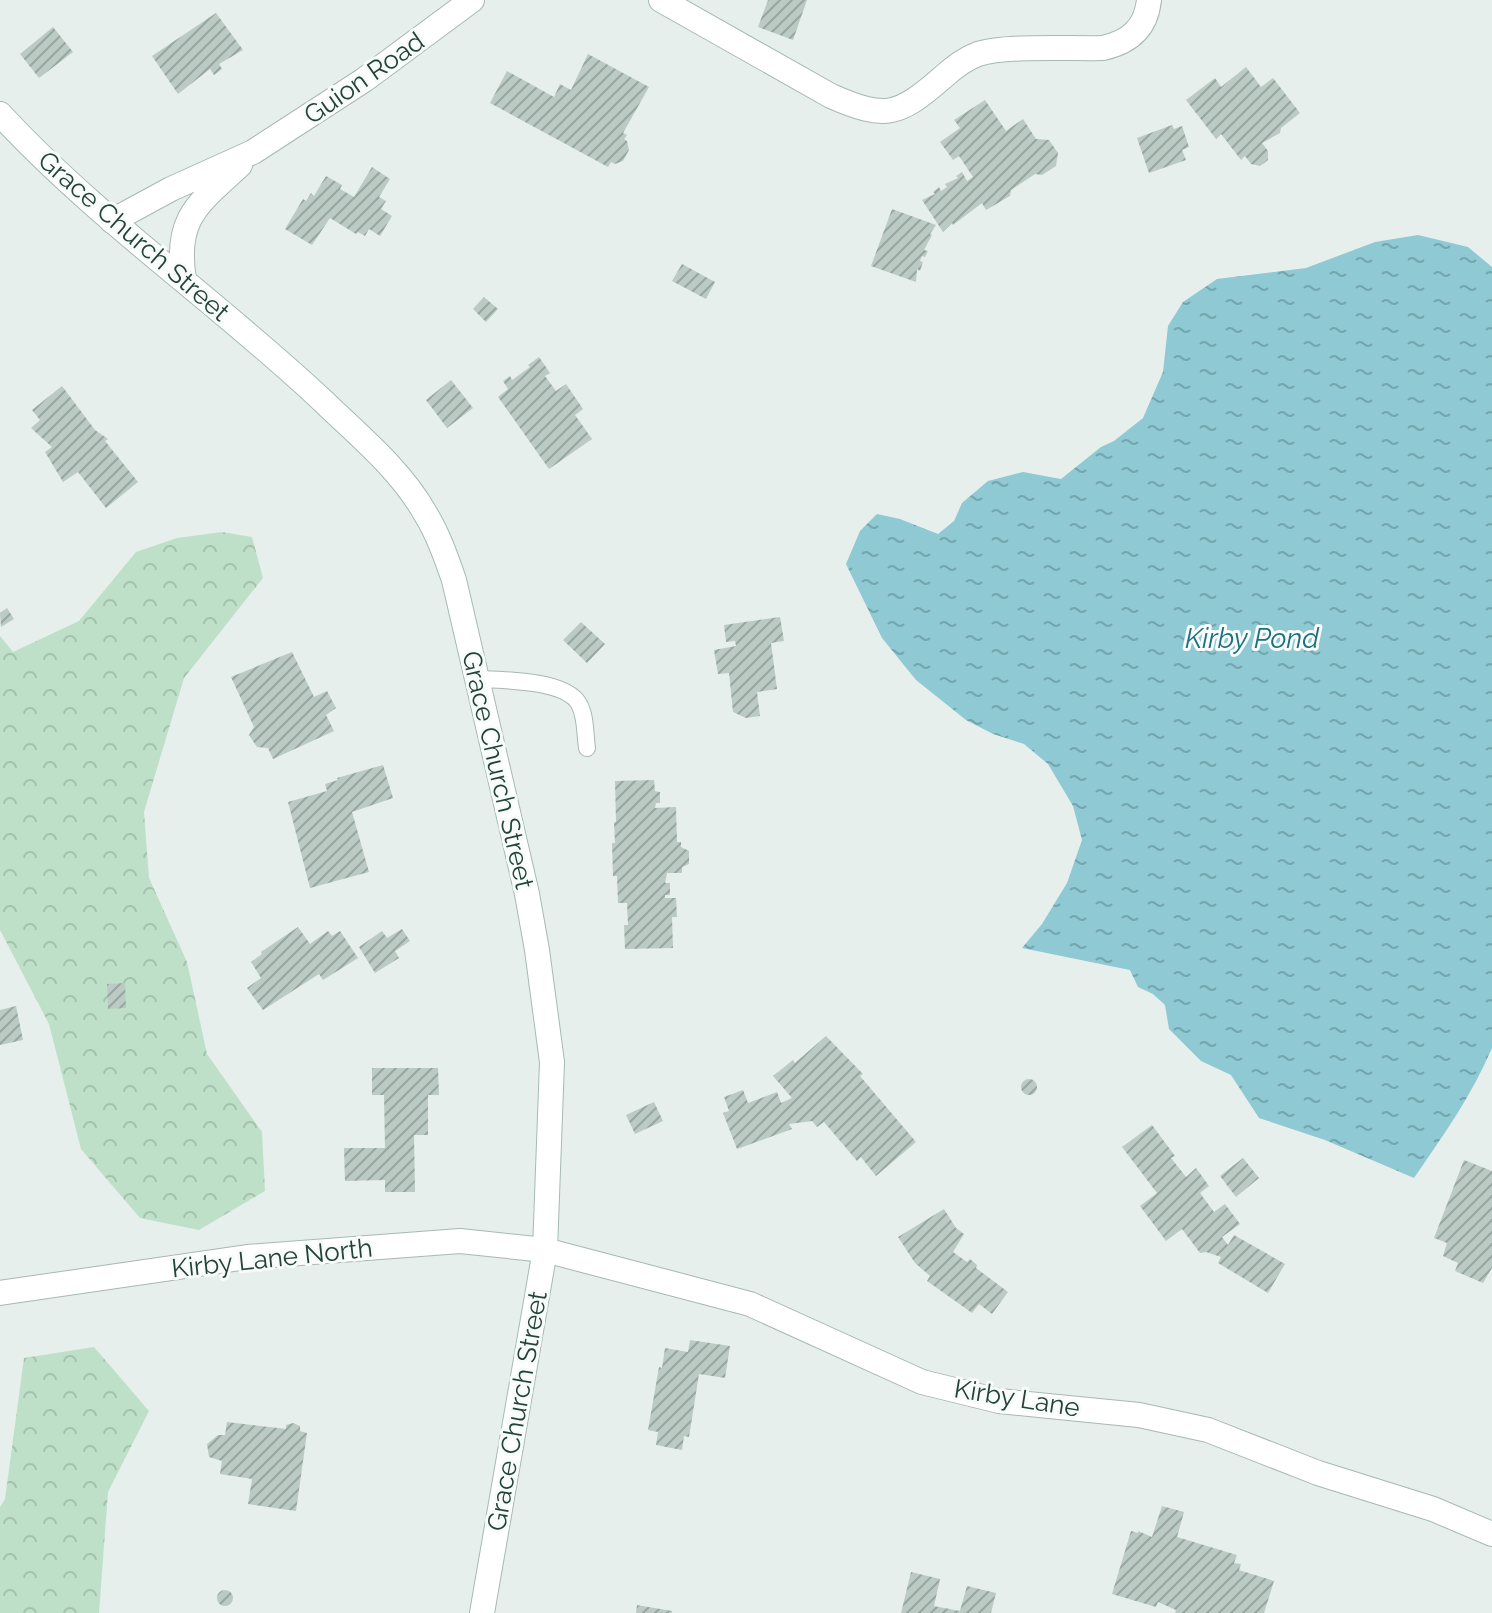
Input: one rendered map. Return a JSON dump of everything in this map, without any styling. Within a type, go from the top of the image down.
[{"type":"street","name":"Guion Road","points":[[112,221],[171,189],[253,152],[364,80],[472,0]]},
{"type":"street","points":[[661,0],[831,96],[876,112],[897,110],[914,102],[960,62],[981,53],[1103,48],[1121,44],[1135,34],[1148,16],[1149,0]]},
{"type":"street","name":"Grace Church Street","points":[[0,114],[112,221],[291,371],[379,454],[425,511],[454,580],[527,894],[552,1062],[545,1250],[482,1613]]},
{"type":"street","name":"Guion Road","points":[[184,280],[180,253],[184,229],[199,203],[253,152]]},
{"type":"street","name":"Kirby Lane North","points":[[0,1293],[247,1257],[460,1241],[545,1250]]},
{"type":"street","name":"Kirby Lane","points":[[545,1250],[750,1304],[922,1382],[999,1401],[1139,1415],[1208,1430],[1318,1473],[1433,1509],[1492,1534]]},
{"type":"lane","points":[[478,679],[530,682],[570,695],[579,702],[582,711],[587,748]]},
{"type":"green space","points":[[222,532],[252,537],[263,578],[184,678],[144,812],[149,878],[187,962],[207,1054],[262,1132],[265,1191],[199,1230],[140,1218],[81,1149],[49,1024],[0,930],[0,636],[13,652],[79,621],[136,552],[177,538]]},
{"type":"green space","points":[[94,1347],[149,1411],[108,1492],[99,1613],[0,1613],[0,1507],[5,1499],[24,1358]]},
{"type":"water","name":"Kirby Pond","points":[[1418,235],[1468,247],[1492,267],[1492,1048],[1466,1099],[1414,1178],[1325,1140],[1259,1118],[1231,1075],[1201,1061],[1169,1029],[1165,1005],[1153,994],[1138,987],[1130,970],[1022,948],[1042,924],[1067,883],[1082,840],[1073,806],[1048,764],[1024,744],[993,734],[966,720],[916,680],[882,638],[846,564],[860,531],[877,514],[900,519],[938,534],[954,521],[962,503],[988,481],[1023,472],[1061,479],[1101,447],[1114,441],[1143,418],[1163,372],[1168,326],[1183,302],[1217,279],[1306,268],[1375,242]]},
{"type":"building","points":[[768,0],[807,0],[793,40],[758,27]]},
{"type":"building","points":[[216,13],[243,50],[219,64],[222,69],[214,75],[210,69],[178,94],[152,56]]},
{"type":"building","points":[[53,27],[73,52],[39,78],[20,54]]},
{"type":"building","points":[[588,54],[649,87],[623,133],[627,135],[624,139],[629,150],[623,161],[611,162],[608,167],[490,103],[507,71],[554,97],[560,84],[571,90]]},
{"type":"building","points":[[1246,67],[1261,87],[1273,78],[1300,113],[1281,128],[1280,133],[1262,143],[1268,151],[1268,160],[1260,166],[1251,164],[1245,156],[1241,160],[1221,134],[1216,139],[1186,100],[1215,78],[1221,87]]},
{"type":"building","points":[[985,100],[1006,131],[1023,119],[1036,139],[1049,140],[1058,153],[1056,166],[1042,175],[1035,174],[1011,190],[1010,196],[986,210],[982,203],[943,232],[922,200],[935,194],[933,192],[939,187],[941,191],[947,187],[945,184],[958,178],[956,176],[962,172],[967,181],[973,177],[959,156],[953,160],[940,142],[960,128],[954,120]]},
{"type":"building","points":[[1172,125],[1174,129],[1182,126],[1189,147],[1182,150],[1186,160],[1149,173],[1137,138]]},
{"type":"building","points":[[372,167],[390,179],[379,197],[386,201],[381,209],[392,216],[380,236],[369,229],[365,236],[356,234],[330,218],[312,245],[285,229],[303,199],[306,201],[311,193],[314,196],[326,176],[354,197]]},
{"type":"building","points":[[892,209],[936,225],[924,250],[928,251],[920,261],[923,262],[920,271],[917,269],[916,282],[871,266]]},
{"type":"building","points":[[682,264],[715,282],[706,299],[672,281]]},
{"type":"building","points":[[484,297],[498,309],[486,322],[473,309]]},
{"type":"building","points":[[539,357],[550,373],[545,376],[556,391],[566,384],[583,409],[575,415],[592,439],[549,469],[498,397],[508,389],[503,381],[510,376],[512,380]]},
{"type":"building","points":[[451,380],[473,408],[447,428],[426,400]]},
{"type":"building","points":[[62,386],[95,430],[108,439],[105,441],[138,482],[106,508],[78,472],[63,482],[45,452],[52,447],[31,428],[40,420],[32,410]]},
{"type":"building","points":[[7,608],[14,619],[1,627],[0,613]]},
{"type":"building","points":[[780,617],[784,641],[771,643],[777,689],[757,692],[760,716],[746,718],[733,712],[729,673],[718,674],[714,650],[736,646],[735,641],[726,642],[724,625]]},
{"type":"building","points":[[581,622],[605,644],[587,663],[563,640]]},
{"type":"building","points":[[292,652],[314,697],[327,691],[336,708],[326,715],[334,731],[273,759],[268,748],[257,747],[249,735],[254,727],[231,677]]},
{"type":"building","points":[[383,765],[393,798],[352,812],[369,872],[310,888],[288,802],[327,791],[325,784],[337,778]]},
{"type":"building","points":[[654,780],[655,791],[660,792],[660,803],[656,803],[655,808],[676,807],[677,842],[689,851],[689,864],[682,867],[682,873],[667,873],[665,883],[670,883],[670,895],[665,895],[665,898],[676,898],[677,917],[672,917],[673,948],[625,949],[627,903],[618,903],[617,876],[613,876],[615,781]]},
{"type":"building","points":[[298,927],[310,944],[328,931],[332,936],[340,931],[358,958],[323,980],[319,974],[263,1010],[247,988],[261,978],[251,962]]},
{"type":"building","points":[[402,929],[410,941],[395,951],[399,958],[375,973],[359,947],[382,931],[387,938]]},
{"type":"building","points":[[125,983],[126,1008],[108,1009],[107,984]]},
{"type":"building","points":[[16,1006],[23,1040],[0,1045],[0,1010]]},
{"type":"building","points":[[826,1036],[863,1074],[860,1076],[916,1142],[876,1176],[861,1157],[857,1161],[824,1122],[817,1127],[812,1121],[789,1124],[792,1129],[737,1149],[723,1113],[729,1111],[724,1097],[743,1090],[748,1103],[777,1092],[781,1103],[792,1098],[773,1076],[793,1060],[795,1063]]},
{"type":"building","points":[[372,1068],[438,1068],[439,1095],[428,1095],[428,1135],[414,1135],[415,1192],[385,1192],[385,1180],[345,1181],[344,1148],[385,1148],[384,1095],[372,1095]]},
{"type":"building","points":[[1029,1079],[1035,1081],[1035,1093],[1029,1095],[1023,1093],[1021,1087],[1023,1081]]},
{"type":"building","points":[[654,1102],[663,1121],[635,1134],[626,1115]]},
{"type":"building","points":[[1152,1125],[1186,1177],[1196,1168],[1209,1186],[1200,1193],[1214,1212],[1225,1204],[1240,1224],[1222,1237],[1228,1245],[1234,1235],[1285,1264],[1268,1293],[1218,1263],[1221,1257],[1200,1253],[1182,1229],[1166,1241],[1140,1206],[1157,1193],[1122,1147]]},
{"type":"building","points":[[1243,1158],[1259,1178],[1236,1197],[1220,1176]]},
{"type":"building","points":[[1464,1160],[1492,1171],[1492,1268],[1483,1283],[1455,1271],[1458,1263],[1443,1256],[1447,1243],[1434,1238]]},
{"type":"building","points":[[944,1209],[956,1228],[964,1234],[953,1252],[967,1262],[970,1259],[977,1265],[976,1268],[1008,1292],[992,1314],[979,1304],[972,1313],[927,1281],[930,1276],[915,1263],[898,1237]]},
{"type":"building","points":[[690,1340],[730,1346],[725,1378],[699,1374],[689,1437],[684,1436],[682,1450],[656,1445],[658,1432],[648,1430],[665,1348],[688,1352]]},
{"type":"building","points":[[227,1422],[286,1429],[286,1425],[293,1423],[300,1426],[300,1431],[307,1433],[296,1511],[248,1504],[252,1479],[220,1474],[222,1461],[209,1457],[207,1444],[218,1435],[225,1435]]},
{"type":"building","points":[[1162,1506],[1184,1512],[1177,1537],[1237,1555],[1234,1563],[1241,1564],[1239,1570],[1274,1581],[1264,1613],[1175,1613],[1176,1610],[1158,1602],[1156,1607],[1112,1594],[1131,1531],[1152,1537]]},
{"type":"building","points":[[911,1572],[940,1579],[934,1606],[960,1611],[967,1586],[996,1593],[991,1613],[901,1613]]},
{"type":"building","points":[[225,1590],[233,1598],[225,1606],[217,1598]]},
{"type":"building","points":[[637,1605],[672,1611],[672,1613],[636,1613]]}]
